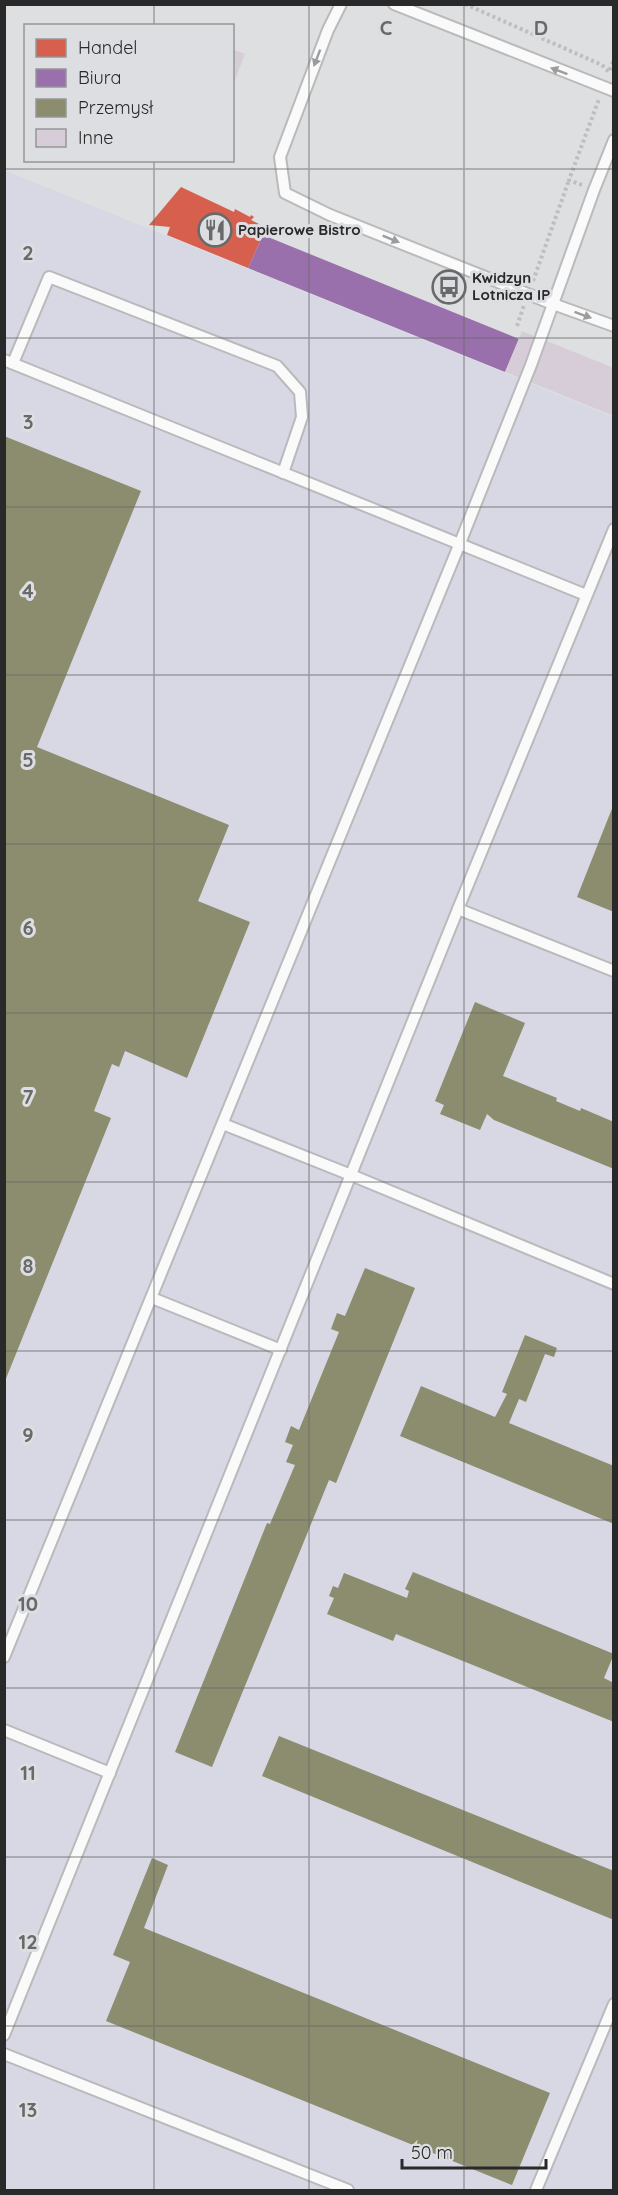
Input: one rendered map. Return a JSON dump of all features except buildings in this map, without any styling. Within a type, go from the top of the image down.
[{"type":"lane","points":[[341,4],[328,30],[280,157],[285,194],[330,215],[614,326]]},
{"type":"lane","points":[[394,4],[609,89]]},
{"type":"lane","points":[[4,1657],[460,543],[531,365],[614,140]]},
{"type":"lane","points":[[283,473],[302,417],[300,392],[277,366],[49,277],[9,361],[283,473],[460,543],[586,595]]},
{"type":"lane","points":[[4,2035],[458,909],[614,529]]},
{"type":"lane","points":[[458,909],[614,971]]},
{"type":"lane","points":[[223,1124],[614,1284]]},
{"type":"lane","points":[[152,1298],[281,1350]]},
{"type":"lane","points":[[4,1730],[110,1773]]},
{"type":"lane","points":[[536,2190],[614,2004]]},
{"type":"lane","points":[[4,2054],[348,2190]]},
{"type":"path","points":[[465,4],[602,65],[611,73]]},
{"type":"path","points":[[517,326],[569,180],[609,89],[614,59]]},
{"type":"path","points":[[569,180],[594,190]]},
{"type":"shaded area","points":[[4,170],[613,417],[613,2190],[5,2190]]},
{"type":"place","name":"Papierowe Bistro","points":[[215,230]]},
{"type":"place","name":"Kwidzyn Lotnicza IP","points":[[449,287]]}]
